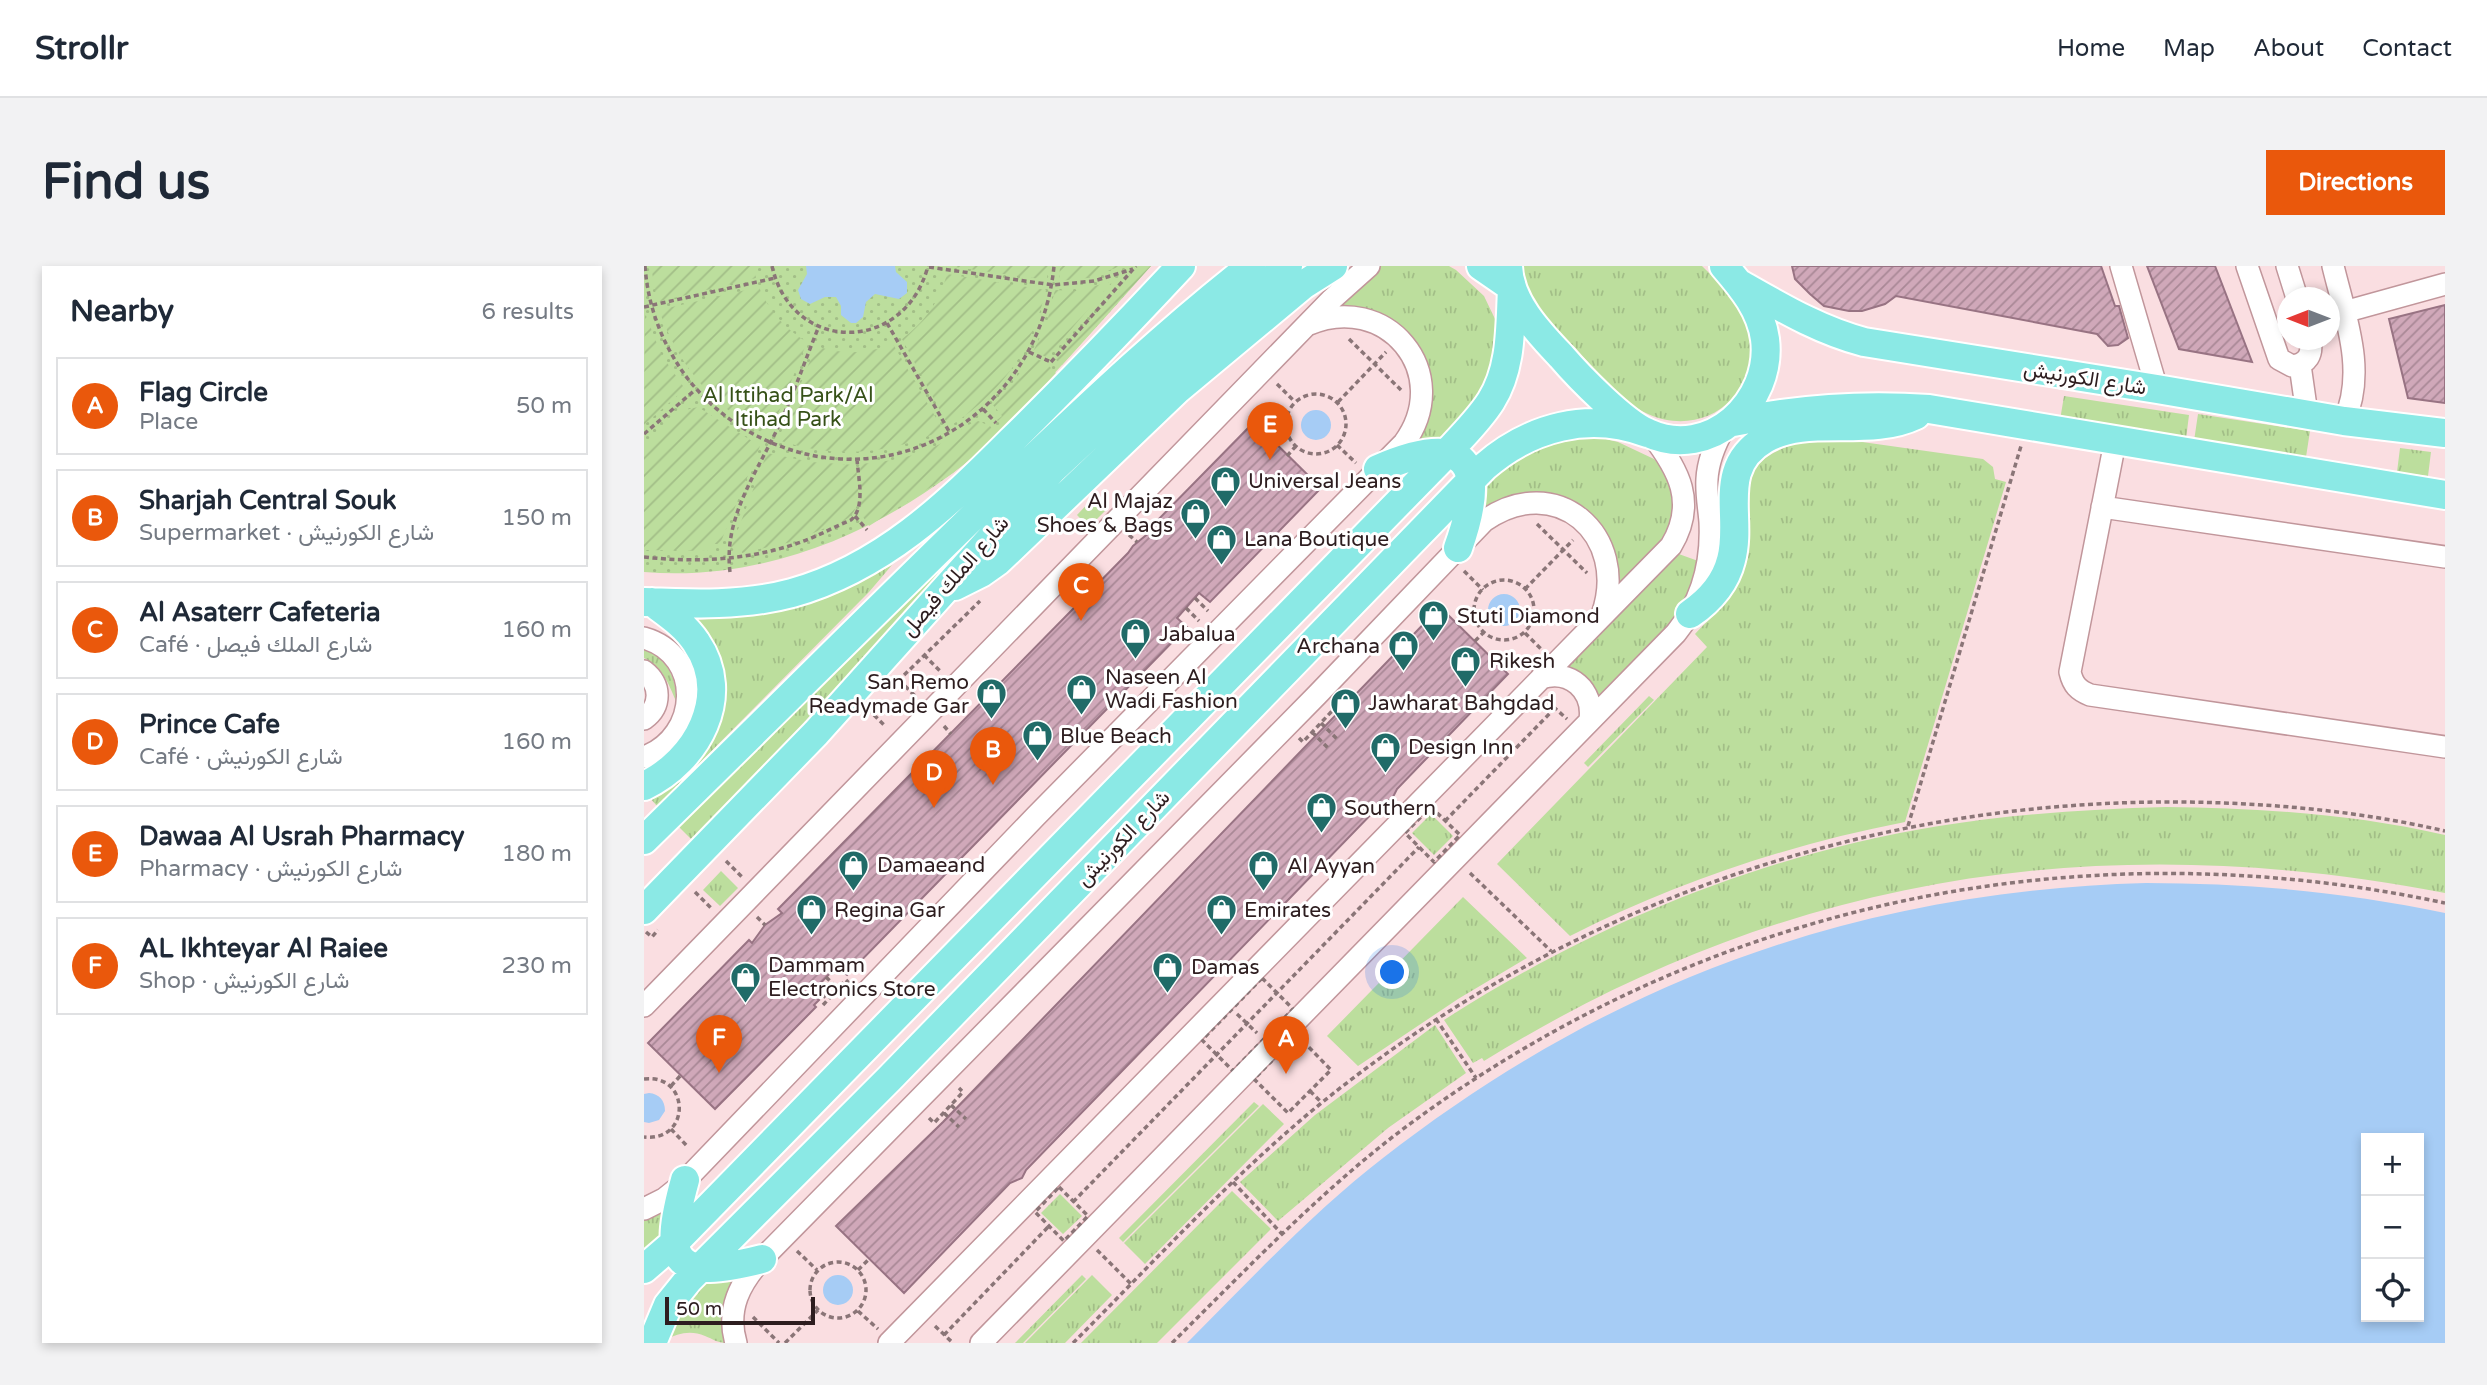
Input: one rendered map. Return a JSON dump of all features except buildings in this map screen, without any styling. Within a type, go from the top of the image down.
[{"type":"main road","points":[[648,602],[714,603],[766,599],[816,586],[862,563],[901,539],[947,504],[1051,404],[1181,266]]},
{"type":"main road","name":"شارع الملك فيصل","points":[[644,840],[968,522],[1142,357],[1251,266]]},
{"type":"main road","name":"شارع الملك فيصل","points":[[654,917],[1015,509],[1092,430],[1184,348],[1288,266]]},
{"type":"main road","points":[[942,591],[981,573],[998,561],[1178,389],[1303,285],[1333,266]]},
{"type":"main road","points":[[1481,266],[1510,280],[1519,304],[1550,344],[1604,398],[1649,434]]},
{"type":"main road","points":[[1728,425],[1755,395],[1766,356],[1765,340],[1756,309],[1731,274]]},
{"type":"main road","name":"شارع الكورنيش","points":[[1731,274],[1808,323],[1835,335],[1864,342],[2157,388],[2344,421],[2445,433]]},
{"type":"main road","name":"شارع الكورنيش","points":[[644,1269],[674,1243],[1448,452],[1485,410],[1503,375],[1508,350],[1510,280]]},
{"type":"main road","points":[[862,563],[886,559],[968,522],[992,480],[1044,422],[1051,404]]},
{"type":"main road","points":[[1728,425],[1787,412],[1830,408],[1929,409],[2445,495]]},
{"type":"main road","points":[[1690,614],[1711,597],[1726,574],[1734,548],[1732,491],[1735,479],[1745,457],[1763,440],[1786,431],[1882,426],[1906,420],[1929,409]]},
{"type":"main road","name":"شارع الكورنيش","points":[[652,1343],[668,1305],[701,1268],[1498,456],[1512,446],[1553,429],[1596,423],[1631,427],[1669,439],[1688,440],[1707,436],[1728,425]]},
{"type":"main road","points":[[1378,469],[1412,457],[1448,452],[1458,456],[1466,464],[1472,480],[1468,514],[1458,548]]},
{"type":"main road","points":[[644,786],[675,766],[694,744],[707,719],[711,692],[708,666],[696,642],[678,622],[648,602]]},
{"type":"main road","points":[[685,1180],[674,1243],[680,1259],[689,1266],[701,1268],[762,1259]]},
{"type":"street","points":[[644,1006],[1307,325],[1369,266]]},
{"type":"street","points":[[2121,266],[2157,388]]},
{"type":"street","points":[[2247,266],[2279,359],[2292,366],[2300,365],[2311,350]]},
{"type":"street","points":[[2287,266],[2294,287]]},
{"type":"street","points":[[2333,266],[2355,377],[2353,400],[2344,421]]},
{"type":"street","points":[[2344,312],[2445,284]]},
{"type":"street","points":[[644,1209],[664,1199],[685,1180],[1410,435],[1421,405],[1420,374],[1412,355],[1399,338],[1381,325],[1350,316],[1328,317],[1307,325]]},
{"type":"street","points":[[2300,365],[2307,415]]},
{"type":"street","points":[[981,1343],[1080,1233],[1271,1046],[1450,854],[1585,726],[1676,633],[1697,601],[1707,572],[1710,539],[1707,478],[1712,453],[1728,425]]},
{"type":"street","points":[[899,1338],[920,1312],[1229,1005],[1671,546],[1682,522],[1684,509],[1681,483],[1649,434]]},
{"type":"street","points":[[2116,442],[2070,672],[2073,683],[2080,691],[2090,695],[2445,747]]},
{"type":"street","points":[[736,1343],[733,1310],[742,1284],[762,1259],[1493,514],[1514,505],[1547,504],[1569,512],[1587,525],[1600,542],[1608,562],[1610,583],[1602,615]]},
{"type":"street","points":[[2102,507],[2445,557]]},
{"type":"street","points":[[644,638],[666,647],[674,655],[681,665],[687,688],[681,726],[664,747],[644,757]]},
{"type":"street","points":[[644,671],[655,682],[658,697],[653,711],[644,719]]},
{"type":"street","points":[[1537,683],[1550,676],[1567,677],[1581,687],[1590,702],[1585,726]]},
{"type":"path","points":[[645,266],[651,305],[662,335],[677,364],[696,389],[726,416],[770,442],[813,455],[857,458],[905,451],[950,433],[982,409],[1008,383],[1029,352],[1044,320],[1054,266]]},
{"type":"path","points":[[772,266],[775,278],[788,302],[797,312],[830,330],[853,332],[887,323],[899,316],[918,294],[928,266],[1052,285],[1094,281],[1135,268]]},
{"type":"path","points":[[1051,362],[1135,268]]},
{"type":"path","points":[[644,307],[775,278]]},
{"type":"path","points":[[887,323],[950,433]]},
{"type":"path","points":[[730,572],[730,540],[747,488],[781,422],[819,326]]},
{"type":"path","points":[[1341,331],[1408,397]]},
{"type":"path","points":[[1337,403],[1399,338]]},
{"type":"path","points":[[1029,352],[1058,366]]},
{"type":"path","points":[[1263,370],[1295,402]]},
{"type":"path","points":[[644,434],[696,389]]},
{"type":"path","points":[[1316,394],[1331,398],[1337,403],[1346,421],[1344,433],[1337,445],[1317,453],[1296,446],[1289,435],[1286,421],[1295,402],[1316,394]]},
{"type":"path","points":[[982,409],[998,425]]},
{"type":"path","points":[[1908,827],[2027,426]]},
{"type":"path","points":[[1337,445],[1352,460]]},
{"type":"path","points":[[1287,456],[1296,446]]},
{"type":"path","points":[[644,557],[669,560],[728,559],[800,542],[855,516],[860,505],[857,458]]},
{"type":"path","points":[[855,516],[867,530]]},
{"type":"path","points":[[1530,516],[1589,575]]},
{"type":"path","points":[[1525,589],[1587,525]]},
{"type":"path","points":[[1468,576],[1483,590]]},
{"type":"path","points":[[1504,580],[1516,582],[1525,589],[1532,599],[1534,611],[1524,632],[1514,638],[1501,639],[1484,632],[1475,614],[1476,601],[1483,590],[1492,583],[1504,580]]},
{"type":"path","points":[[1195,598],[1209,612]]},
{"type":"path","points":[[888,690],[982,599]]},
{"type":"path","points":[[1186,608],[1200,622]]},
{"type":"path","points":[[1475,641],[1484,632]]},
{"type":"path","points":[[1524,632],[1537,645]]},
{"type":"path","points":[[1537,683],[1555,708],[1585,726]]},
{"type":"path","points":[[1446,821],[1555,708]]},
{"type":"path","points":[[859,718],[868,709]]},
{"type":"path","points":[[1321,723],[1337,739]]},
{"type":"path","points":[[1312,732],[1328,748]]},
{"type":"path","points":[[1073,1343],[1233,1182],[1322,1103],[1436,1018],[1551,951],[1657,903],[1745,869],[1826,845],[1908,827],[2046,808],[2158,802],[2294,807],[2445,831]]},
{"type":"path","points":[[1431,807],[1460,835],[1450,854],[1434,862],[1419,847],[1405,833],[1431,807]]},
{"type":"path","points":[[1073,1202],[1419,847]]},
{"type":"path","points":[[718,869],[735,852]]},
{"type":"path","points":[[1450,854],[1551,951]]},
{"type":"path","points":[[1172,1343],[1361,1162],[1417,1118],[1476,1078],[1581,1015],[1699,962],[1846,913],[1940,893],[2074,877],[2185,873],[2252,876],[2397,892],[2445,903]]},
{"type":"path","points":[[687,900],[703,884]]},
{"type":"path","points":[[644,932],[652,937],[654,917]]},
{"type":"path","points":[[826,977],[838,989]]},
{"type":"path","points":[[1229,1005],[1202,1040],[1233,1071],[1271,1046],[1297,1035],[1331,1070],[1289,1113],[1254,1079],[1271,1046],[1293,1009],[1262,978],[1229,1005]]},
{"type":"path","points":[[816,988],[828,1000]]},
{"type":"path","points":[[1229,1005],[1271,1046]]},
{"type":"path","points":[[1436,1018],[1476,1078]]},
{"type":"path","points":[[671,1086],[681,1075]]},
{"type":"path","points":[[644,1079],[657,1079],[671,1086],[680,1104],[678,1118],[671,1129],[659,1136],[644,1137]]},
{"type":"path","points":[[1310,1091],[1322,1103]]},
{"type":"path","points":[[951,1105],[966,1119]]},
{"type":"path","points":[[944,1113],[959,1127]]},
{"type":"path","points":[[671,1129],[685,1144]]},
{"type":"path","points":[[1233,1182],[1283,1234]]},
{"type":"path","points":[[1059,1187],[1073,1202],[1088,1216],[1080,1233],[1064,1241],[1035,1212],[1059,1187]]},
{"type":"path","points":[[944,1335],[1049,1226]]},
{"type":"path","points":[[1080,1233],[1132,1284]]},
{"type":"path","points":[[802,1256],[818,1271]]},
{"type":"path","points":[[858,1270],[869,1259]]},
{"type":"path","points":[[838,1262],[852,1265],[858,1270],[867,1287],[865,1300],[858,1311],[841,1319],[828,1317],[818,1310],[810,1294],[811,1282],[818,1271],[823,1266],[838,1262]]},
{"type":"path","points":[[742,1284],[751,1294],[745,1308],[779,1343]]},
{"type":"path","points":[[785,1343],[818,1310]]},
{"type":"path","points":[[858,1311],[873,1325]]},
{"type":"path","points":[[920,1312],[953,1343]]},
{"type":"green space","name":"Al Ittihad Park/Al Itihad Park","points":[[644,266],[1151,266],[1004,429],[960,467],[920,496],[834,541],[788,557],[741,568],[693,573],[644,572]]},
{"type":"green space","points":[[651,266],[754,266],[756,278],[657,302]]},
{"type":"green space","points":[[948,266],[1048,266],[1047,280]]},
{"type":"green space","points":[[1060,266],[1121,266],[1088,278],[1059,281]]},
{"type":"green space","points":[[1138,266],[1151,266],[1062,365],[1055,359]]},
{"type":"green space","points":[[1380,266],[1449,266],[1484,296],[1495,319],[1496,358],[1482,396],[1444,436],[1432,443],[1412,447],[1426,419],[1390,320],[1367,310],[1340,307]]},
{"type":"green space","points":[[1522,266],[1702,266],[1733,298],[1746,320],[1752,344],[1750,366],[1742,385],[1730,402],[1713,413],[1693,420],[1671,421],[1648,414],[1627,401],[1547,319],[1528,290]]},
{"type":"green space","points":[[947,274],[1046,290],[1032,333],[1012,369],[984,400],[949,427],[902,339],[918,326],[930,311]]},
{"type":"green space","points":[[1113,281],[1047,357],[1033,352],[1047,322],[1055,290],[1076,291]]},
{"type":"green space","points":[[759,287],[778,318],[807,342],[769,436],[731,413],[701,384],[677,350],[659,310]]},
{"type":"green space","points":[[645,313],[661,354],[685,389],[644,425]]},
{"type":"green space","points":[[893,344],[943,430],[902,445],[861,452],[820,450],[778,440],[816,346],[854,352]]},
{"type":"green space","points":[[1030,357],[1045,362],[1056,373],[1004,429],[997,420],[1002,416],[993,405],[1013,383]]},
{"type":"green space","points":[[2064,396],[2189,415],[2186,439],[2060,420]]},
{"type":"green space","points":[[698,407],[760,446],[720,544],[708,544],[708,551],[644,550],[644,445],[681,411]]},
{"type":"green space","points":[[2198,414],[2310,431],[2306,457],[2194,441]]},
{"type":"green space","points":[[978,421],[990,426],[998,436],[953,473],[869,526],[861,514],[860,464],[911,456],[940,444]]},
{"type":"green space","points":[[1572,437],[1598,437],[1618,442],[1654,459],[1669,476],[1675,510],[1664,539],[1620,584],[1616,581],[1616,558],[1606,535],[1538,494],[1503,500],[1481,513],[1483,496],[1500,471],[1527,453]]},
{"type":"green space","points":[[1820,439],[1848,440],[1983,459],[1993,467],[1995,479],[2006,482],[1905,822],[1818,842],[1733,867],[1651,899],[1570,936],[1497,864],[1707,647],[1695,634],[1733,592],[1747,560],[1749,536],[1746,496],[1753,471],[1761,461],[1783,448]]},
{"type":"green space","points":[[2400,448],[2431,452],[2428,476],[2397,472]]},
{"type":"green space","points":[[767,453],[811,462],[856,465],[858,496],[851,516],[791,542],[742,553],[741,547],[731,548]]},
{"type":"green space","points":[[1095,496],[1108,508],[1089,527],[1077,515]]},
{"type":"green space","points":[[1676,553],[1701,562],[1690,595],[1672,623],[1600,697],[1597,696],[1586,677],[1567,667]]},
{"type":"green space","points":[[892,565],[869,592],[657,806],[650,798],[708,743],[694,620],[771,610],[821,596]]},
{"type":"green space","points":[[936,570],[941,575],[790,742],[693,841],[676,824]]},
{"type":"green space","points":[[644,648],[658,657],[669,669],[675,684],[676,701],[660,671],[644,658]]},
{"type":"green space","points":[[1649,696],[1654,700],[1588,767],[1584,763]]},
{"type":"green space","points":[[2166,807],[2341,817],[2445,835],[2445,893],[2317,873],[2191,865],[2068,868],[1948,882],[1829,908],[1712,947],[1598,998],[1484,1061],[1482,1058],[1473,1063],[1444,1020],[1501,985],[1620,924],[1745,874],[1809,855],[1874,838],[1995,818]]},
{"type":"green space","points":[[1431,814],[1453,836],[1434,855],[1412,833]]},
{"type":"green space","points":[[721,871],[738,888],[720,906],[703,890]]},
{"type":"green space","points":[[1463,897],[1527,958],[1458,999],[1358,1066],[1327,1036]]},
{"type":"green space","points":[[1435,1025],[1466,1073],[1388,1128],[1278,1221],[1240,1182],[1315,1115]]},
{"type":"green space","points":[[1254,1102],[1259,1106],[1123,1242],[1119,1238]]},
{"type":"green space","points":[[1263,1104],[1284,1124],[1145,1264],[1124,1243]]},
{"type":"green space","points":[[1232,1191],[1271,1229],[1157,1343],[1081,1343]]},
{"type":"green space","points":[[1060,1194],[1082,1216],[1063,1234],[1041,1213]]},
{"type":"green space","points":[[666,1206],[668,1227],[644,1254],[644,1218]]},
{"type":"green space","points":[[736,1271],[727,1343],[690,1333],[665,1340],[684,1304],[698,1288]]},
{"type":"green space","points":[[1082,1275],[1086,1279],[1023,1343],[1015,1343]]},
{"type":"green space","points":[[1092,1275],[1112,1295],[1065,1343],[1025,1343]]},
{"type":"water","points":[[806,266],[895,266],[896,272],[907,282],[907,293],[899,299],[875,294],[866,302],[863,317],[856,323],[851,323],[841,315],[841,306],[836,297],[825,297],[810,304],[801,299],[798,290],[807,274]]},
{"type":"water","points":[[1316,410],[1327,414],[1331,425],[1327,436],[1316,440],[1305,436],[1301,425],[1305,414]]},
{"type":"water","points":[[1504,594],[1515,599],[1520,610],[1515,621],[1504,626],[1493,621],[1488,610],[1493,599]]},
{"type":"water","points":[[2146,883],[2296,890],[2445,913],[2445,1343],[1187,1343],[1282,1247],[1357,1179],[1469,1096],[1557,1041],[1648,995],[1742,957],[1838,927],[1937,904],[2040,890]]},
{"type":"water","points":[[649,1093],[661,1098],[665,1111],[659,1120],[649,1123],[644,1122],[644,1094]]},
{"type":"water","points":[[838,1275],[849,1279],[853,1290],[849,1301],[838,1305],[827,1301],[823,1290],[827,1279]]},
{"type":"place","name":"Dawaa Al Usrah Pharmacy","points":[[1270,460]]},
{"type":"place","name":"Universal Jeans","points":[[1225,508]]},
{"type":"place","name":"Al Majaz Shoes & Bags","points":[[1196,540]]},
{"type":"place","name":"Lana Boutique","points":[[1221,566]]},
{"type":"place","name":"Al Asaterr Cafeteria","points":[[1081,621]]},
{"type":"place","name":"Stuti Diamond","points":[[1434,643]]},
{"type":"place","name":"Jabalua","points":[[1136,661]]},
{"type":"place","name":"Archana","points":[[1403,673]]},
{"type":"place","name":"Rikesh","points":[[1466,688]]},
{"type":"place","name":"Naseen Al Wadi Fashion","points":[[1082,716]]},
{"type":"place","name":"San Remo Readymade Gar","points":[[992,721]]},
{"type":"place","name":"Jawharat Bahgdad","points":[[1345,730]]},
{"type":"place","name":"Blue Beach","points":[[1037,763]]},
{"type":"place","name":"Design Inn","points":[[1385,774]]},
{"type":"place","name":"Sharjah Central Souk","points":[[993,785]]},
{"type":"place","name":"Prince Cafe","points":[[934,808]]},
{"type":"place","name":"Southern","points":[[1321,835]]},
{"type":"place","name":"Damaeand","points":[[854,892]]},
{"type":"place","name":"Al Ayyan","points":[[1264,893]]},
{"type":"place","name":"Regina Gar","points":[[811,937]]},
{"type":"place","name":"Emirates","points":[[1221,937]]},
{"type":"place","name":"Damas","points":[[1168,994]]},
{"type":"place","name":"Dammam Electronics Store","points":[[745,1004]]},
{"type":"place","name":"AL Ikhteyar Al Raiee","points":[[719,1073]]},
{"type":"place","name":"Flag Circle","points":[[1286,1074]]}]
